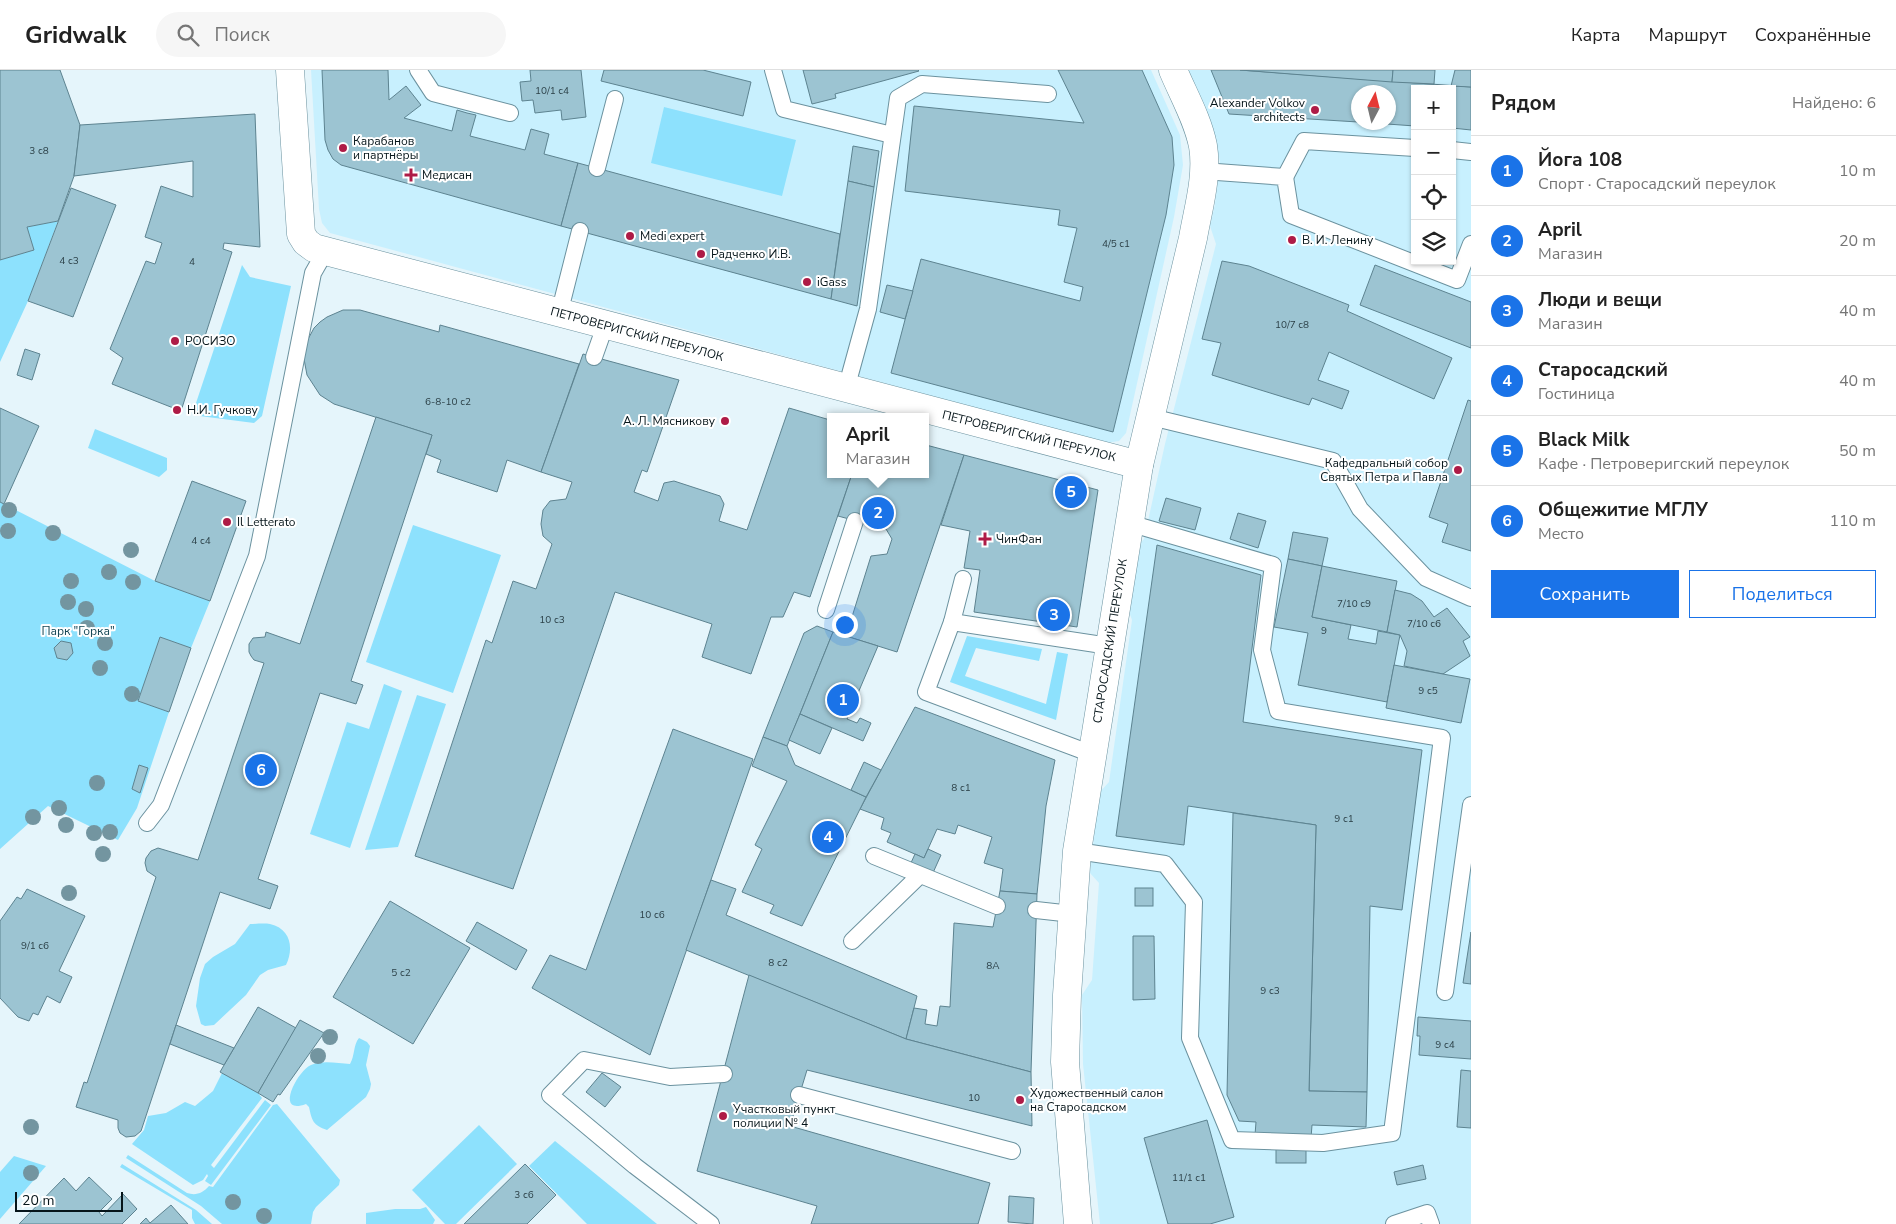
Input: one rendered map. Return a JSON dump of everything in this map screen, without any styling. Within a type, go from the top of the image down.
[{"type":"street","name":"ПЕТРОВЕРИГСКИЙ ПЕРЕУЛОК","points":[[290,70],[301,234],[306,242],[314,248],[846,389],[891,409],[909,413]]},
{"type":"street","name":"СТАРОСАДСКИЙ ПЕРЕУЛОК","points":[[1078,1224],[1065,1062],[1077,851],[1139,465],[1193,238],[1204,160],[1200,138],[1173,70]]},
{"type":"street","name":"ПЕТРОВЕРИГСКИЙ ПЕРЕУЛОК","points":[[929,418],[1139,465]]},
{"type":"lane","points":[[418,70],[433,93],[510,113]]},
{"type":"lane","points":[[773,70],[784,109],[892,135]]},
{"type":"lane","points":[[846,389],[868,309],[898,98],[922,84],[1048,94]]},
{"type":"lane","points":[[597,168],[615,99]]},
{"type":"lane","points":[[1411,148],[1304,141],[1285,178],[1291,215],[1457,280],[1471,244]]},
{"type":"lane","points":[[1456,150],[1471,152]]},
{"type":"lane","points":[[1203,171],[1285,178]]},
{"type":"lane","points":[[559,314],[580,231]]},
{"type":"lane","points":[[147,823],[161,805],[257,556],[313,273],[325,252]]},
{"type":"lane","points":[[594,357],[605,326]]},
{"type":"lane","points":[[1150,417],[1333,461],[1360,509],[1426,578],[1471,598]]},
{"type":"lane","points":[[826,610],[855,521]]},
{"type":"lane","points":[[1077,851],[1165,864],[1194,902],[1190,1038],[1232,1140],[1323,1143],[1392,1133],[1442,738],[1278,712],[1262,650],[1273,566],[1129,523]]},
{"type":"lane","points":[[963,579],[952,622],[926,692],[1092,754]]},
{"type":"lane","points":[[952,622],[1110,646]]},
{"type":"lane","points":[[1446,992],[1471,805]]},
{"type":"lane","points":[[874,856],[919,876],[997,906]]},
{"type":"lane","points":[[852,942],[919,876]]},
{"type":"lane","points":[[1036,910],[1072,914]]},
{"type":"lane","points":[[711,1224],[635,1166],[550,1095],[584,1060],[670,1077],[724,1074]]},
{"type":"lane","points":[[799,1095],[1012,1151]]},
{"type":"lane","points":[[1394,1224],[1427,1212],[1432,1224]]},
{"type":"shaded area","points":[[311,70],[1151,70],[1180,135],[1183,165],[1174,217],[1126,433],[1119,441],[1106,443],[330,233],[322,223],[319,209]]},
{"type":"shaded area","points":[[1187,70],[1471,70],[1471,1224],[1100,1224],[1083,1064],[1082,995],[1092,980],[1099,883],[1090,873],[1099,793],[1109,782],[1132,620],[1126,603],[1134,550],[1144,539],[1165,444],[1216,244],[1210,226],[1215,204],[1220,162],[1215,137]]},
{"type":"green space","points":[[664,107],[796,140],[782,196],[651,163]]},
{"type":"green space","points":[[58,221],[28,301],[0,362],[0,260],[34,250],[27,227]]},
{"type":"green space","points":[[242,265],[250,277],[291,286],[262,416],[254,423],[192,415]]},
{"type":"green space","points":[[95,429],[167,458],[167,470],[159,477],[88,448]]},
{"type":"green space","name":"Парк \"Горка\"","points":[[0,502],[155,581],[210,601],[191,648],[160,637],[138,701],[169,712],[137,808],[118,840],[48,806],[0,849]]},
{"type":"green space","points":[[413,525],[501,555],[453,693],[366,662]]},
{"type":"green space","points":[[967,636],[1042,649],[1039,661],[976,648],[965,676],[1046,704],[1057,652],[1068,654],[1056,720],[950,682]]},
{"type":"green space","points":[[384,684],[402,691],[350,848],[310,834],[347,722],[369,729]]},
{"type":"green space","points":[[417,695],[446,704],[398,847],[365,850]]},
{"type":"green space","points":[[250,924],[270,924],[282,930],[289,940],[290,946],[286,965],[268,970],[260,975],[246,995],[214,1025],[205,1026],[201,1024],[196,1006],[200,978],[205,964],[235,944]]},
{"type":"green space","points":[[359,1038],[370,1046],[366,1065],[371,1084],[370,1089],[366,1097],[327,1130],[314,1122],[309,1107],[306,1104],[296,1106],[291,1104],[291,1091],[305,1069],[315,1063],[350,1064]]},
{"type":"green space","points":[[222,1073],[258,1093],[262,1098],[211,1165],[214,1168],[265,1100],[271,1105],[211,1185],[205,1181],[208,1176],[207,1174],[203,1180],[193,1185],[132,1144],[144,1130],[148,1116],[166,1113],[185,1102],[195,1106],[213,1091]]},
{"type":"green space","points":[[277,1104],[340,1180],[339,1185],[316,1207],[311,1224],[222,1224],[201,1206],[126,1158],[128,1155],[187,1193],[199,1193],[209,1186],[213,1187],[273,1105]]},
{"type":"green space","points":[[479,1125],[517,1164],[456,1224],[445,1224],[412,1190]]},
{"type":"green space","points":[[555,1141],[657,1224],[587,1224],[529,1166]]},
{"type":"green space","points":[[14,1156],[46,1166],[0,1219],[0,1172]]},
{"type":"green space","points":[[122,1164],[196,1210],[212,1224],[195,1224],[192,1218],[192,1210],[120,1167]]},
{"type":"green space","points":[[426,1207],[435,1220],[433,1224],[366,1224],[366,1213]]},
{"type":"building","points":[[0,70],[60,70],[80,125],[74,176],[58,221],[27,227],[34,250],[0,260]]},
{"type":"building","points":[[322,70],[388,70],[389,100],[406,86],[421,105],[404,118],[452,131],[457,110],[476,115],[470,136],[525,150],[531,129],[549,134],[544,154],[578,163],[561,226],[341,165],[333,159],[325,140]]},
{"type":"building","points":[[530,70],[581,70],[586,117],[562,120],[561,110],[535,113],[533,100],[522,101],[520,82],[531,81]]},
{"type":"building","points":[[604,70],[703,70],[751,82],[743,116],[601,81]]},
{"type":"building","points":[[803,70],[919,71],[835,94],[836,98],[812,104]]},
{"type":"building","points":[[1058,70],[1142,70],[1172,137],[1174,165],[1166,215],[1113,432],[891,373],[921,259],[1080,301],[1083,287],[1064,282],[1077,228],[1058,225],[1060,210],[905,191],[914,106],[1084,123]]},
{"type":"building","points":[[1211,70],[1240,70],[1444,85],[1411,85],[1411,126],[1396,125],[1396,85],[1351,85],[1351,122],[1229,114]]},
{"type":"building","points":[[1240,70],[1393,70],[1392,82]]},
{"type":"building","points":[[1393,70],[1435,70],[1434,84],[1392,82]]},
{"type":"building","points":[[1455,70],[1471,70],[1471,87],[1451,85]]},
{"type":"building","points":[[1456,86],[1471,87],[1471,130],[1456,128]]},
{"type":"building","points":[[255,114],[260,247],[224,243],[223,249],[232,252],[181,411],[112,384],[123,358],[110,349],[146,261],[155,264],[162,243],[145,237],[161,186],[193,197],[193,161],[74,176],[80,125]]},
{"type":"building","points":[[853,146],[879,151],[874,187],[848,181]]},
{"type":"building","points":[[578,163],[840,234],[831,299],[561,226]]},
{"type":"building","points":[[848,181],[874,187],[857,306],[831,299]]},
{"type":"building","points":[[71,188],[116,205],[73,317],[28,301]]},
{"type":"building","points":[[1222,261],[1249,266],[1349,305],[1347,311],[1452,358],[1434,399],[1329,352],[1318,380],[1349,391],[1342,409],[1312,398],[1309,405],[1212,375],[1221,343],[1202,339]]},
{"type":"building","points":[[1375,265],[1471,302],[1471,348],[1360,305]]},
{"type":"building","points":[[887,285],[913,291],[905,319],[880,312]]},
{"type":"building","points":[[343,310],[360,310],[439,332],[440,325],[579,364],[541,472],[507,460],[497,492],[437,472],[441,460],[426,454],[432,435],[334,404],[320,395],[307,375],[304,359],[306,343],[314,328],[320,322]]},
{"type":"building","points":[[25,349],[40,354],[32,380],[17,375]]},
{"type":"building","points":[[583,354],[679,380],[647,472],[642,470],[634,492],[658,501],[664,483],[674,481],[720,496],[724,504],[719,521],[747,530],[789,408],[827,419],[827,478],[851,478],[810,597],[794,592],[783,617],[771,617],[751,674],[702,657],[712,624],[615,592],[513,889],[415,856],[486,640],[492,643],[513,581],[536,589],[552,544],[543,536],[541,524],[543,510],[550,501],[566,499],[572,482],[541,472]]},
{"type":"building","name":"Кафедральный собор Святых Петра и Павла","points":[[1468,400],[1471,401],[1471,551],[1442,542],[1448,524],[1429,517]]},
{"type":"building","points":[[0,408],[39,426],[4,504],[0,502]]},
{"type":"building","points":[[376,417],[432,435],[351,681],[363,685],[356,704],[320,693],[258,879],[278,886],[270,909],[220,892],[141,1131],[135,1136],[126,1137],[120,1133],[118,1120],[76,1107],[84,1082],[87,1083],[156,877],[147,871],[146,858],[151,851],[158,848],[198,860],[264,663],[254,660],[249,652],[249,644],[253,638],[265,637],[266,632],[300,644]]},
{"type":"building","points":[[929,446],[964,455],[897,652],[846,636],[871,556],[887,554],[892,539],[886,529],[838,516],[851,478],[929,478]]},
{"type":"building","points":[[964,455],[1098,490],[1077,627],[974,612],[980,570],[964,568],[970,531],[941,525]]},
{"type":"building","points":[[192,481],[246,501],[210,601],[155,581]]},
{"type":"building","points":[[1166,498],[1201,508],[1195,530],[1159,521]]},
{"type":"building","points":[[1238,513],[1266,521],[1258,548],[1230,539]]},
{"type":"building","points":[[1293,532],[1328,538],[1322,566],[1288,559]]},
{"type":"building","points":[[1157,545],[1261,575],[1243,722],[1422,750],[1402,910],[1370,906],[1367,1092],[1309,1091],[1316,825],[1188,806],[1184,845],[1116,836]]},
{"type":"building","points":[[1288,559],[1322,566],[1312,617],[1351,625],[1348,639],[1376,644],[1378,631],[1400,635],[1387,702],[1298,685],[1308,633],[1274,627]]},
{"type":"building","points":[[1322,566],[1397,581],[1387,632],[1312,617]]},
{"type":"building","points":[[1395,590],[1411,594],[1422,601],[1434,617],[1447,608],[1470,637],[1463,641],[1470,656],[1443,674],[1404,666],[1407,651],[1400,635],[1387,632]]},
{"type":"building","points":[[817,626],[833,632],[787,746],[763,737],[804,633]]},
{"type":"building","points":[[833,632],[878,646],[847,719],[857,723],[860,718],[871,723],[863,741],[800,714]]},
{"type":"building","points":[[160,637],[191,648],[169,712],[138,701]]},
{"type":"building","points":[[61,641],[71,643],[73,653],[67,660],[57,658],[54,648]]},
{"type":"building","points":[[1394,665],[1470,679],[1461,723],[1386,708]]},
{"type":"building","points":[[915,707],[1055,760],[1046,806],[1037,894],[1000,891],[1003,869],[984,863],[992,837],[958,825],[955,834],[937,829],[924,858],[887,842],[891,833],[881,829],[884,818],[860,809]]},
{"type":"building","points":[[800,714],[832,728],[820,754],[789,740]]},
{"type":"building","points":[[673,729],[753,759],[650,1055],[532,988],[550,955],[586,970]]},
{"type":"building","points":[[763,737],[787,746],[795,765],[866,797],[802,926],[770,913],[774,905],[742,892],[762,849],[755,845],[787,781],[752,766]]},
{"type":"building","points":[[864,762],[881,770],[866,797],[851,790]]},
{"type":"building","points":[[139,765],[148,768],[140,793],[132,789]]},
{"type":"building","points":[[1233,813],[1316,825],[1309,1091],[1367,1092],[1366,1127],[1312,1125],[1311,1138],[1255,1135],[1256,1122],[1239,1121],[1227,1095]]},
{"type":"building","points":[[928,849],[941,855],[932,875],[910,865],[915,854],[924,858]]},
{"type":"building","points":[[711,880],[736,889],[726,915],[917,996],[906,1039],[686,950]]},
{"type":"building","points":[[1135,888],[1153,888],[1153,906],[1135,906]]},
{"type":"building","points":[[27,889],[85,916],[59,971],[72,977],[60,1003],[47,996],[38,1015],[33,1013],[29,1021],[18,1017],[0,998],[0,921],[17,897],[21,899]]},
{"type":"building","points":[[1000,891],[1037,894],[1031,1072],[906,1039],[914,1008],[927,1010],[925,1024],[937,1026],[940,1006],[950,1007],[954,923],[993,927]]},
{"type":"building","points":[[390,901],[470,948],[413,1044],[333,997]]},
{"type":"building","points":[[477,922],[527,950],[516,970],[466,941]]},
{"type":"building","points":[[1471,932],[1471,984],[1463,983]]},
{"type":"building","points":[[1133,936],[1154,936],[1155,999],[1133,1000]]},
{"type":"building","points":[[749,975],[906,1039],[1031,1072],[1032,1126],[807,1070],[790,1126],[990,1183],[978,1224],[811,1224],[817,1206],[697,1171]]},
{"type":"building","points":[[258,1007],[296,1028],[258,1093],[220,1072]]},
{"type":"building","points":[[1418,1017],[1471,1021],[1471,1059],[1419,1055]]},
{"type":"building","points":[[300,1020],[324,1033],[273,1102],[258,1093]]},
{"type":"building","points":[[176,1025],[234,1048],[224,1065],[170,1044]]},
{"type":"building","points":[[1461,1070],[1471,1071],[1471,1128],[1457,1127]]},
{"type":"building","points":[[602,1073],[621,1087],[605,1107],[586,1092]]},
{"type":"building","points":[[1207,1120],[1234,1217],[1210,1224],[1168,1224],[1144,1138]]},
{"type":"building","points":[[1276,1149],[1306,1149],[1306,1163],[1276,1163]]},
{"type":"building","points":[[525,1164],[556,1195],[527,1224],[464,1224]]},
{"type":"building","points":[[1423,1165],[1426,1179],[1397,1185],[1394,1172]]},
{"type":"building","points":[[89,1177],[112,1199],[99,1212],[102,1216],[123,1194],[137,1209],[122,1224],[19,1224],[64,1178],[76,1191]]},
{"type":"building","points":[[1009,1196],[1034,1198],[1033,1224],[1008,1222]]},
{"type":"building","points":[[171,1205],[188,1224],[140,1224],[146,1218],[150,1223]]},
{"type":"place","name":"Alexander Volkov architects","points":[[1315,110]]},
{"type":"place","name":"Карабанов и партнёры","points":[[343,148]]},
{"type":"place","name":"Медисан","points":[[411,175]]},
{"type":"place","name":"Medi expert","points":[[630,236]]},
{"type":"place","name":"В. И. Ленину","points":[[1292,240]]},
{"type":"place","name":"Радченко И.В.","points":[[701,254]]},
{"type":"place","name":"iGass","points":[[807,282]]},
{"type":"place","name":"РОСИЗО","points":[[175,341]]},
{"type":"place","name":"Н.И. Гучкову","points":[[177,410]]},
{"type":"place","name":"А. Л. Мясникову","points":[[725,421]]},
{"type":"place","name":"Кафедральный собор Святых Петра и Павла","points":[[1458,470]]},
{"type":"place","name":"Black Milk","points":[[1071,492]]},
{"type":"place","name":"April","points":[[878,513]]},
{"type":"place","name":"Il Letterato","points":[[227,522]]},
{"type":"place","name":"ЧинФан","points":[[985,539]]},
{"type":"place","name":"Люди и вещи","points":[[1054,615]]},
{"type":"place","name":"Йога 108","points":[[843,700]]},
{"type":"place","name":"Общежитие МГЛУ","points":[[261,770]]},
{"type":"place","name":"Старосадский","points":[[828,837]]},
{"type":"place","name":"Художественный салон на Старосадском","points":[[1020,1100]]},
{"type":"place","name":"Участковый пункт полиции № 4","points":[[723,1116]]}]
